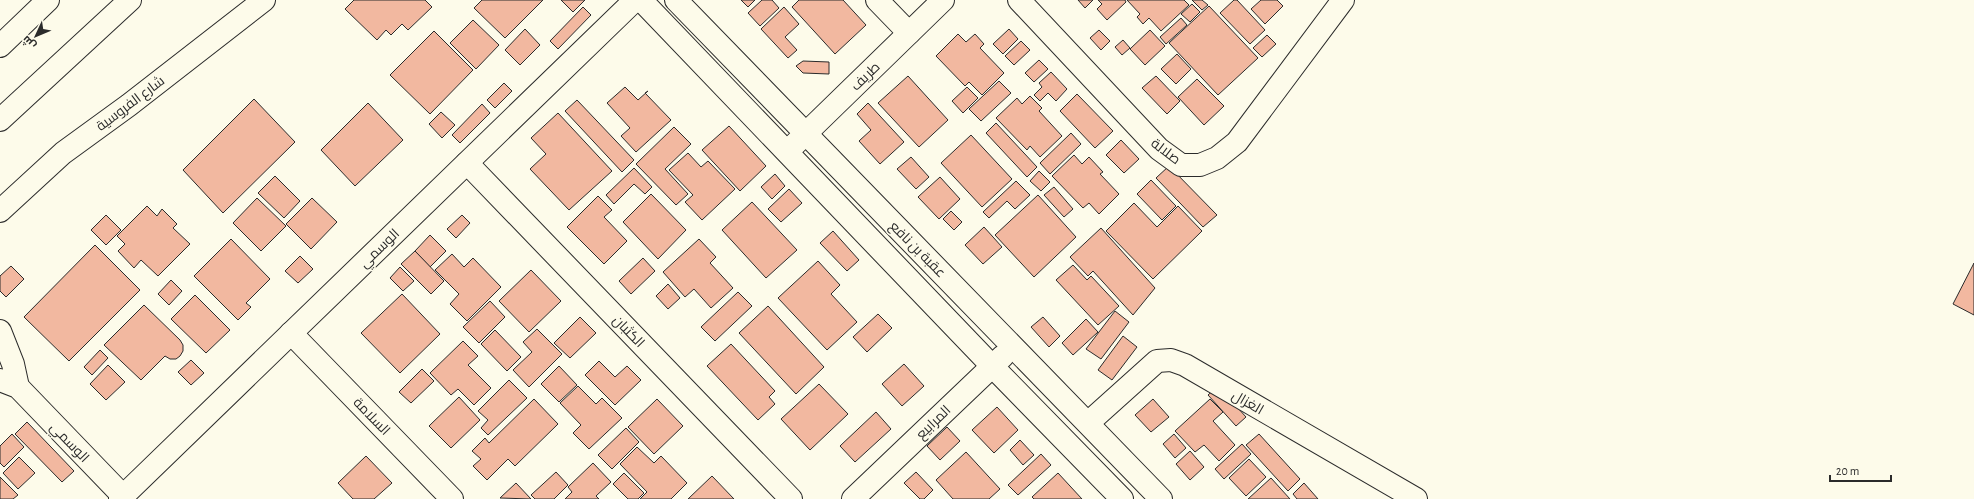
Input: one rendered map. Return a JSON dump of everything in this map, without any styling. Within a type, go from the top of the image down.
[{"type":"main road","points":[[0,46],[48,0]]},
{"type":"main road","points":[[0,120],[130,0]]},
{"type":"main road","name":"شارع الفروسية","points":[[0,211],[63,153],[134,101],[264,0]]},
{"type":"main road","name":"الوسمي","points":[[9,384],[121,498],[635,0]]},
{"type":"main road","name":"عقبة بن نافع","points":[[641,0],[992,366],[1122,499]]},
{"type":"main road","name":"عقبة بن نافع","points":[[676,0],[805,135],[1014,346],[1161,499]]},
{"type":"main road","points":[[877,0],[909,33]]},
{"type":"main road","name":"طريف","points":[[787,152],[943,0]]},
{"type":"main road","name":"صلالة","points":[[1019,0],[1159,149],[1181,165],[1200,165],[1217,158],[1237,142],[1343,0]]},
{"type":"main road","name":"الكثبان","points":[[467,163],[791,499]]},
{"type":"main road","points":[[0,331],[13,364],[9,384]]},
{"type":"main road","name":"السلامة","points":[[291,333],[452,499]]},
{"type":"main road","name":"المرابيع","points":[[853,499],[1014,346]]},
{"type":"main road","name":"الغزال","points":[[1088,424],[1157,361],[1171,360],[1185,365],[1416,499]]},
{"type":"building","points":[[354,0],[425,0],[432,7],[408,30],[402,24],[391,35],[386,30],[377,40],[345,9]]},
{"type":"building","points":[[482,0],[543,0],[505,38],[474,8]]},
{"type":"building","points":[[561,0],[585,0],[573,12]]},
{"type":"building","points":[[741,0],[755,0],[748,7]]},
{"type":"building","points":[[762,0],[772,0],[779,8],[760,26],[748,13]]},
{"type":"building","points":[[799,0],[843,0],[866,25],[835,54],[792,7]]},
{"type":"building","points":[[1078,0],[1093,0],[1085,8]]},
{"type":"building","points":[[1098,0],[1125,0],[1126,2],[1107,20],[1097,9],[1102,4]]},
{"type":"building","points":[[1127,0],[1184,0],[1189,5],[1161,31],[1149,18],[1143,24],[1137,17],[1140,14]]},
{"type":"building","points":[[1192,0],[1202,0],[1208,5],[1202,10]]},
{"type":"building","points":[[1234,0],[1237,0],[1265,30],[1250,44],[1220,13]]},
{"type":"building","points":[[1261,0],[1277,0],[1283,6],[1265,24],[1251,9]]},
{"type":"building","points":[[1192,4],[1200,12],[1190,22],[1181,14]]},
{"type":"building","points":[[1209,6],[1258,58],[1218,95],[1169,43]]},
{"type":"building","points":[[583,7],[591,15],[558,49],[550,41]]},
{"type":"building","points":[[784,7],[799,24],[785,37],[797,50],[788,58],[761,29]]},
{"type":"building","points":[[1181,18],[1187,25],[1166,44],[1160,37]]},
{"type":"building","points":[[473,20],[499,45],[476,69],[450,43]]},
{"type":"building","points":[[525,29],[540,45],[520,65],[505,50]]},
{"type":"building","points":[[1009,29],[1018,39],[1003,54],[993,44]]},
{"type":"building","points":[[1099,30],[1110,41],[1101,50],[1090,38]]},
{"type":"building","points":[[1150,30],[1165,46],[1145,65],[1130,49]]},
{"type":"building","points":[[434,31],[473,70],[430,114],[390,75]]},
{"type":"building","points":[[958,34],[966,42],[975,34],[984,44],[980,48],[1004,73],[982,95],[969,82],[965,86],[936,56]]},
{"type":"building","points":[[1267,35],[1276,44],[1262,57],[1253,48]]},
{"type":"building","points":[[1123,40],[1130,48],[1122,55],[1115,47]]},
{"type":"building","points":[[1021,41],[1030,50],[1014,65],[1005,56]]},
{"type":"building","points":[[1177,54],[1191,69],[1176,84],[1161,69]]},
{"type":"building","points":[[1039,60],[1048,69],[1034,82],[1025,73]]},
{"type":"building","points":[[803,61],[829,62],[829,74],[803,73],[796,66]]},
{"type":"building","points":[[1051,72],[1067,89],[1056,101],[1048,93],[1040,101],[1034,95],[1042,87],[1039,83]]},
{"type":"building","points":[[908,76],[948,120],[919,147],[878,103]]},
{"type":"building","points":[[1156,76],[1180,101],[1167,114],[1142,88]]},
{"type":"building","points":[[1197,79],[1224,106],[1204,125],[1178,97]]},
{"type":"building","points":[[999,81],[1011,93],[981,121],[969,109]]},
{"type":"building","points":[[504,83],[512,91],[495,108],[487,100]]},
{"type":"building","points":[[625,87],[638,100],[645,93],[671,120],[636,152],[621,136],[630,128],[607,103]]},
{"type":"building","points":[[967,87],[978,98],[963,113],[952,101]]},
{"type":"building","points":[[1077,94],[1113,131],[1095,148],[1060,111]]},
{"type":"building","points":[[1030,96],[1042,108],[1039,111],[1062,136],[1040,157],[1030,146],[1027,150],[996,118],[1017,98],[1022,104]]},
{"type":"building","points":[[254,99],[295,142],[223,213],[183,170]]},
{"type":"building","points":[[577,100],[634,160],[622,172],[565,111]]},
{"type":"building","points":[[368,103],[403,140],[355,186],[321,150]]},
{"type":"building","points":[[868,103],[904,142],[880,164],[859,141],[871,130],[857,114]]},
{"type":"building","points":[[482,104],[490,113],[460,143],[452,135]]},
{"type":"building","points":[[441,112],[455,125],[442,138],[429,124]]},
{"type":"building","points":[[558,113],[612,171],[569,210],[530,169],[546,154],[531,138]]},
{"type":"building","points":[[996,123],[1037,167],[1027,177],[986,133]]},
{"type":"building","points":[[729,126],[766,166],[740,191],[702,150]]},
{"type":"building","points":[[674,127],[691,144],[665,169],[688,194],[676,205],[636,164]]},
{"type":"building","points":[[1071,133],[1081,144],[1050,174],[1040,163]]},
{"type":"building","points":[[971,135],[1012,179],[982,207],[941,163]]},
{"type":"building","points":[[1121,140],[1139,159],[1124,173],[1106,155]]},
{"type":"building","points":[[688,153],[701,167],[708,161],[735,189],[702,220],[685,202],[693,195],[669,170]]},
{"type":"building","points":[[1074,155],[1082,164],[1089,157],[1103,172],[1100,174],[1119,194],[1099,214],[1089,203],[1083,208],[1052,176]]},
{"type":"building","points":[[911,157],[929,177],[916,189],[897,169]]},
{"type":"building","points":[[1169,166],[1217,215],[1203,227],[1156,178]]},
{"type":"building","points":[[634,168],[652,187],[645,194],[634,184],[614,204],[606,195]]},
{"type":"building","points":[[1039,171],[1050,182],[1041,191],[1030,181]]},
{"type":"building","points":[[775,174],[785,186],[772,199],[761,187]]},
{"type":"building","points":[[275,176],[300,201],[284,218],[258,193]]},
{"type":"building","points":[[940,177],[960,199],[939,219],[918,197]]},
{"type":"building","points":[[1151,180],[1176,206],[1162,220],[1137,194]]},
{"type":"building","points":[[1016,181],[1030,195],[1015,209],[1007,201],[989,218],[983,212]]},
{"type":"building","points":[[1054,187],[1073,209],[1064,217],[1044,195]]},
{"type":"building","points":[[789,189],[802,203],[781,222],[768,209]]},
{"type":"building","points":[[651,194],[686,230],[658,259],[623,222]]},
{"type":"building","points":[[1038,195],[1076,237],[1034,277],[995,235]]},
{"type":"building","points":[[598,196],[612,210],[604,217],[627,241],[604,264],[567,227]]},
{"type":"building","points":[[257,198],[286,226],[261,251],[233,223]]},
{"type":"building","points":[[312,198],[337,222],[311,249],[286,224]]},
{"type":"building","points":[[752,202],[797,250],[766,278],[722,230]]},
{"type":"building","points":[[1134,203],[1157,227],[1178,206],[1202,231],[1153,279],[1106,231]]},
{"type":"building","points":[[147,206],[157,216],[162,209],[177,224],[173,228],[190,244],[158,276],[141,260],[134,268],[118,251],[125,244],[117,236]]},
{"type":"building","points":[[951,211],[962,222],[954,230],[943,219]]},
{"type":"building","points":[[106,215],[121,230],[106,245],[91,230]]},
{"type":"building","points":[[462,215],[470,223],[456,238],[447,229]]},
{"type":"building","points":[[984,227],[1002,247],[983,264],[965,245]]},
{"type":"building","points":[[1101,228],[1155,288],[1133,315],[1093,271],[1088,276],[1070,257]]},
{"type":"building","points":[[833,231],[859,260],[847,271],[820,243]]},
{"type":"building","points":[[430,235],[446,251],[430,267],[415,251]]},
{"type":"building","points":[[231,239],[270,279],[246,303],[251,307],[238,320],[194,276]]},
{"type":"building","points":[[699,239],[716,257],[710,263],[733,288],[711,308],[694,289],[685,297],[663,272]]},
{"type":"building","points":[[95,245],[140,290],[69,361],[24,317]]},
{"type":"building","points":[[415,251],[444,281],[431,294],[401,264]]},
{"type":"building","points":[[452,254],[464,267],[473,258],[501,287],[467,321],[450,304],[459,294],[435,270]]},
{"type":"building","points":[[300,256],[313,269],[298,283],[285,271]]},
{"type":"building","points":[[643,258],[655,271],[631,294],[619,281]]},
{"type":"building","points":[[818,261],[840,285],[831,294],[857,322],[827,350],[778,298]]},
{"type":"building","points":[[1974,263],[1974,315],[1953,304]]},
{"type":"building","points":[[1073,265],[1087,280],[1091,276],[1119,306],[1098,325],[1056,280]]},
{"type":"building","points":[[11,266],[24,279],[6,297],[0,291],[0,276]]},
{"type":"building","points":[[400,267],[414,281],[403,291],[390,278]]},
{"type":"building","points":[[531,270],[561,301],[529,332],[499,301]]},
{"type":"building","points":[[171,280],[182,291],[169,305],[158,294]]},
{"type":"building","points":[[668,284],[680,298],[668,309],[656,296]]},
{"type":"building","points":[[738,292],[752,306],[715,341],[701,327]]},
{"type":"building","points":[[402,294],[440,334],[400,373],[361,333]]},
{"type":"building","points":[[195,295],[230,330],[206,353],[171,319]]},
{"type":"building","points":[[490,301],[505,317],[479,343],[463,327]]},
{"type":"building","points":[[144,305],[180,340],[183,345],[183,351],[176,359],[170,359],[165,356],[141,380],[104,345]]},
{"type":"building","points":[[768,306],[824,367],[796,394],[739,333]]},
{"type":"building","points":[[1115,311],[1129,322],[1101,359],[1086,349]]},
{"type":"building","points":[[878,314],[892,328],[867,352],[853,337]]},
{"type":"building","points":[[580,317],[596,333],[570,358],[554,343]]},
{"type":"building","points":[[1043,317],[1060,336],[1049,347],[1031,327]]},
{"type":"building","points":[[1086,319],[1098,332],[1073,355],[1062,343]]},
{"type":"building","points":[[537,329],[562,354],[529,387],[513,370],[532,352],[523,342]]},
{"type":"building","points":[[495,330],[521,357],[507,371],[481,344]]},
{"type":"building","points":[[1123,336],[1137,347],[1112,380],[1098,370]]},
{"type":"building","points":[[463,341],[478,356],[468,365],[491,388],[474,405],[458,389],[451,395],[430,373]]},
{"type":"building","points":[[731,344],[775,391],[769,397],[775,404],[758,420],[707,366]]},
{"type":"building","points":[[100,350],[108,358],[92,375],[84,367]]},
{"type":"building","points":[[191,360],[204,373],[191,385],[178,372]]},
{"type":"building","points":[[599,361],[615,377],[627,366],[641,380],[615,405],[585,375]]},
{"type":"building","points":[[904,364],[924,386],[902,406],[882,384]]},
{"type":"building","points":[[108,365],[125,382],[106,400],[90,384]]},
{"type":"building","points":[[559,366],[577,385],[559,402],[541,384]]},
{"type":"building","points":[[422,369],[434,381],[411,403],[399,392]]},
{"type":"building","points":[[509,380],[527,398],[488,435],[481,428],[488,420],[478,411]]},
{"type":"building","points":[[819,384],[848,414],[810,450],[781,419]]},
{"type":"building","points":[[578,386],[596,404],[602,398],[622,418],[589,449],[573,433],[581,425],[560,403]]},
{"type":"building","points":[[1218,386],[1246,417],[1236,426],[1208,395]]},
{"type":"building","points":[[459,397],[480,420],[451,448],[429,426]]},
{"type":"building","points":[[534,399],[558,424],[515,466],[508,459],[487,480],[473,466],[481,459],[472,451],[485,438],[489,443]]},
{"type":"building","points":[[657,399],[683,426],[654,454],[628,427]]},
{"type":"building","points":[[1153,399],[1169,417],[1151,432],[1135,415]]},
{"type":"building","points":[[1210,399],[1223,412],[1213,421],[1235,445],[1219,461],[1204,445],[1195,452],[1175,431]]},
{"type":"building","points":[[997,407],[1018,430],[994,453],[972,430]]},
{"type":"building","points":[[876,412],[891,429],[855,462],[840,446]]},
{"type":"building","points":[[27,422],[74,471],[62,482],[15,434]]},
{"type":"building","points":[[947,427],[960,441],[940,460],[927,446]]},
{"type":"building","points":[[626,428],[639,442],[612,469],[598,455]]},
{"type":"building","points":[[12,434],[24,447],[4,467],[0,463],[0,446]]},
{"type":"building","points":[[1174,434],[1186,448],[1175,458],[1163,444]]},
{"type":"building","points":[[1259,434],[1300,479],[1288,491],[1246,445]]},
{"type":"building","points":[[1020,440],[1034,455],[1023,465],[1010,450]]},
{"type":"building","points":[[1242,444],[1251,454],[1224,479],[1215,469]]},
{"type":"building","points":[[637,447],[654,463],[661,456],[687,483],[671,499],[640,499],[647,492],[620,464]]},
{"type":"building","points":[[1190,451],[1204,467],[1190,480],[1176,464]]},
{"type":"building","points":[[966,452],[1000,489],[989,499],[953,499],[936,480]]},
{"type":"building","points":[[1041,454],[1051,465],[1018,495],[1008,485]]},
{"type":"building","points":[[366,456],[392,483],[374,499],[353,499],[338,483]]},
{"type":"building","points":[[19,457],[35,473],[18,489],[3,473]]},
{"type":"building","points":[[1249,459],[1266,477],[1246,496],[1229,478]]},
{"type":"building","points":[[593,463],[611,482],[596,496],[599,499],[565,499],[572,492],[568,487]]},
{"type":"building","points":[[556,472],[568,485],[554,499],[535,499],[531,495]]},
{"type":"building","points":[[916,472],[933,490],[924,499],[920,499],[904,483]]},
{"type":"building","points":[[624,473],[644,493],[638,499],[628,499],[613,484]]},
{"type":"building","points":[[1058,473],[1082,499],[1034,499],[1032,497]]},
{"type":"building","points":[[712,476],[734,499],[688,499]]},
{"type":"building","points":[[0,477],[18,495],[13,499],[0,499]]},
{"type":"building","points":[[1271,478],[1290,499],[1248,499]]},
{"type":"building","points":[[516,483],[531,499],[500,498]]},
{"type":"building","points":[[1304,483],[1318,499],[1297,499],[1293,494]]}]
